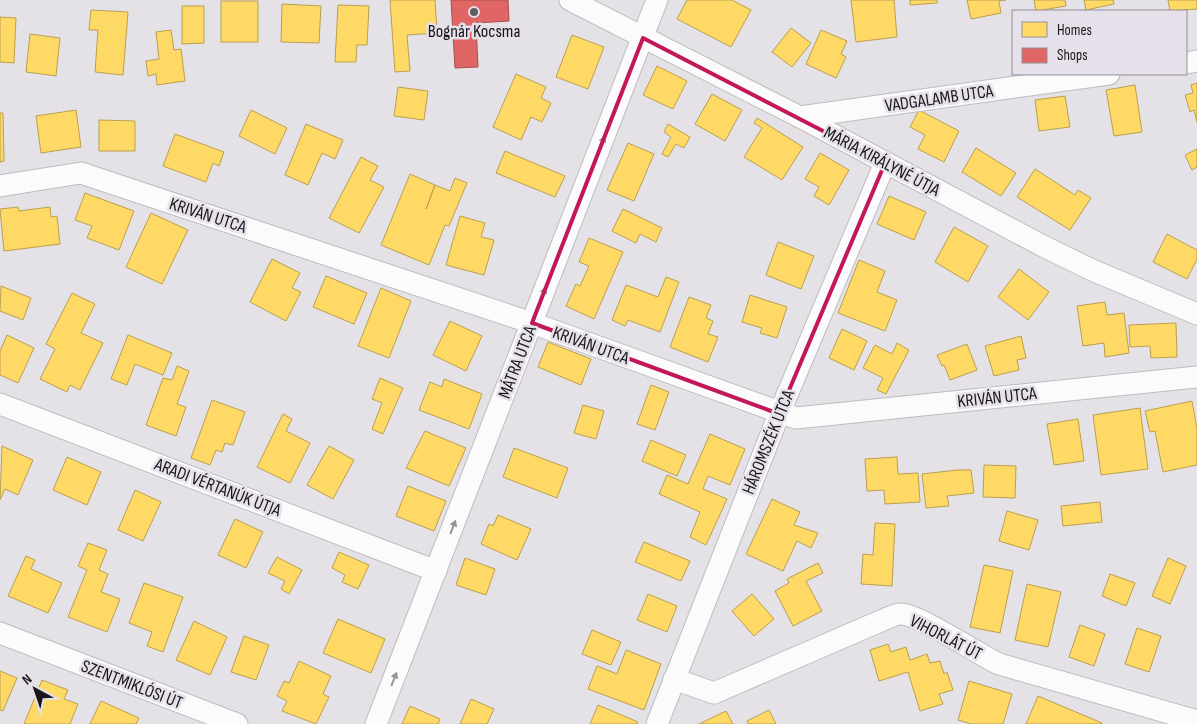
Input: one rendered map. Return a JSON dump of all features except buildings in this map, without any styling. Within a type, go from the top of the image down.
[{"type":"street","name":"MÁRIA KIRÁLYNÉ ÚTJA","points":[[570,0],[800,117],[1041,245],[1100,274],[1197,314]]},
{"type":"street","name":"MÁTRA UTCA","points":[[376,724],[657,0]]},
{"type":"street","name":"VADGALAMB UTCA","points":[[800,117],[1102,75]]},
{"type":"street","name":"HÁROMSZÉK UTCA","points":[[658,724],[779,414],[885,163]]},
{"type":"street","name":"KRIVÁN UTCA","points":[[0,186],[82,173],[532,323],[779,414],[796,418],[1197,377]]},
{"type":"street","name":"ARADI VÉRTANÚK ÚTJA","points":[[0,404],[436,571]]},
{"type":"street","name":"VIHORLÁT ÚT","points":[[674,679],[714,693],[882,620],[901,614],[914,617],[969,650],[999,664],[1197,721]]},
{"type":"street","name":"SZENTMIKLÓSI ÚT","points":[[0,632],[237,724]]},
{"type":"highlighted area","points":[[643,38],[885,163],[779,414],[532,323]]},
{"type":"place","name":"Bognár Kocsma","points":[[474,12]]}]
